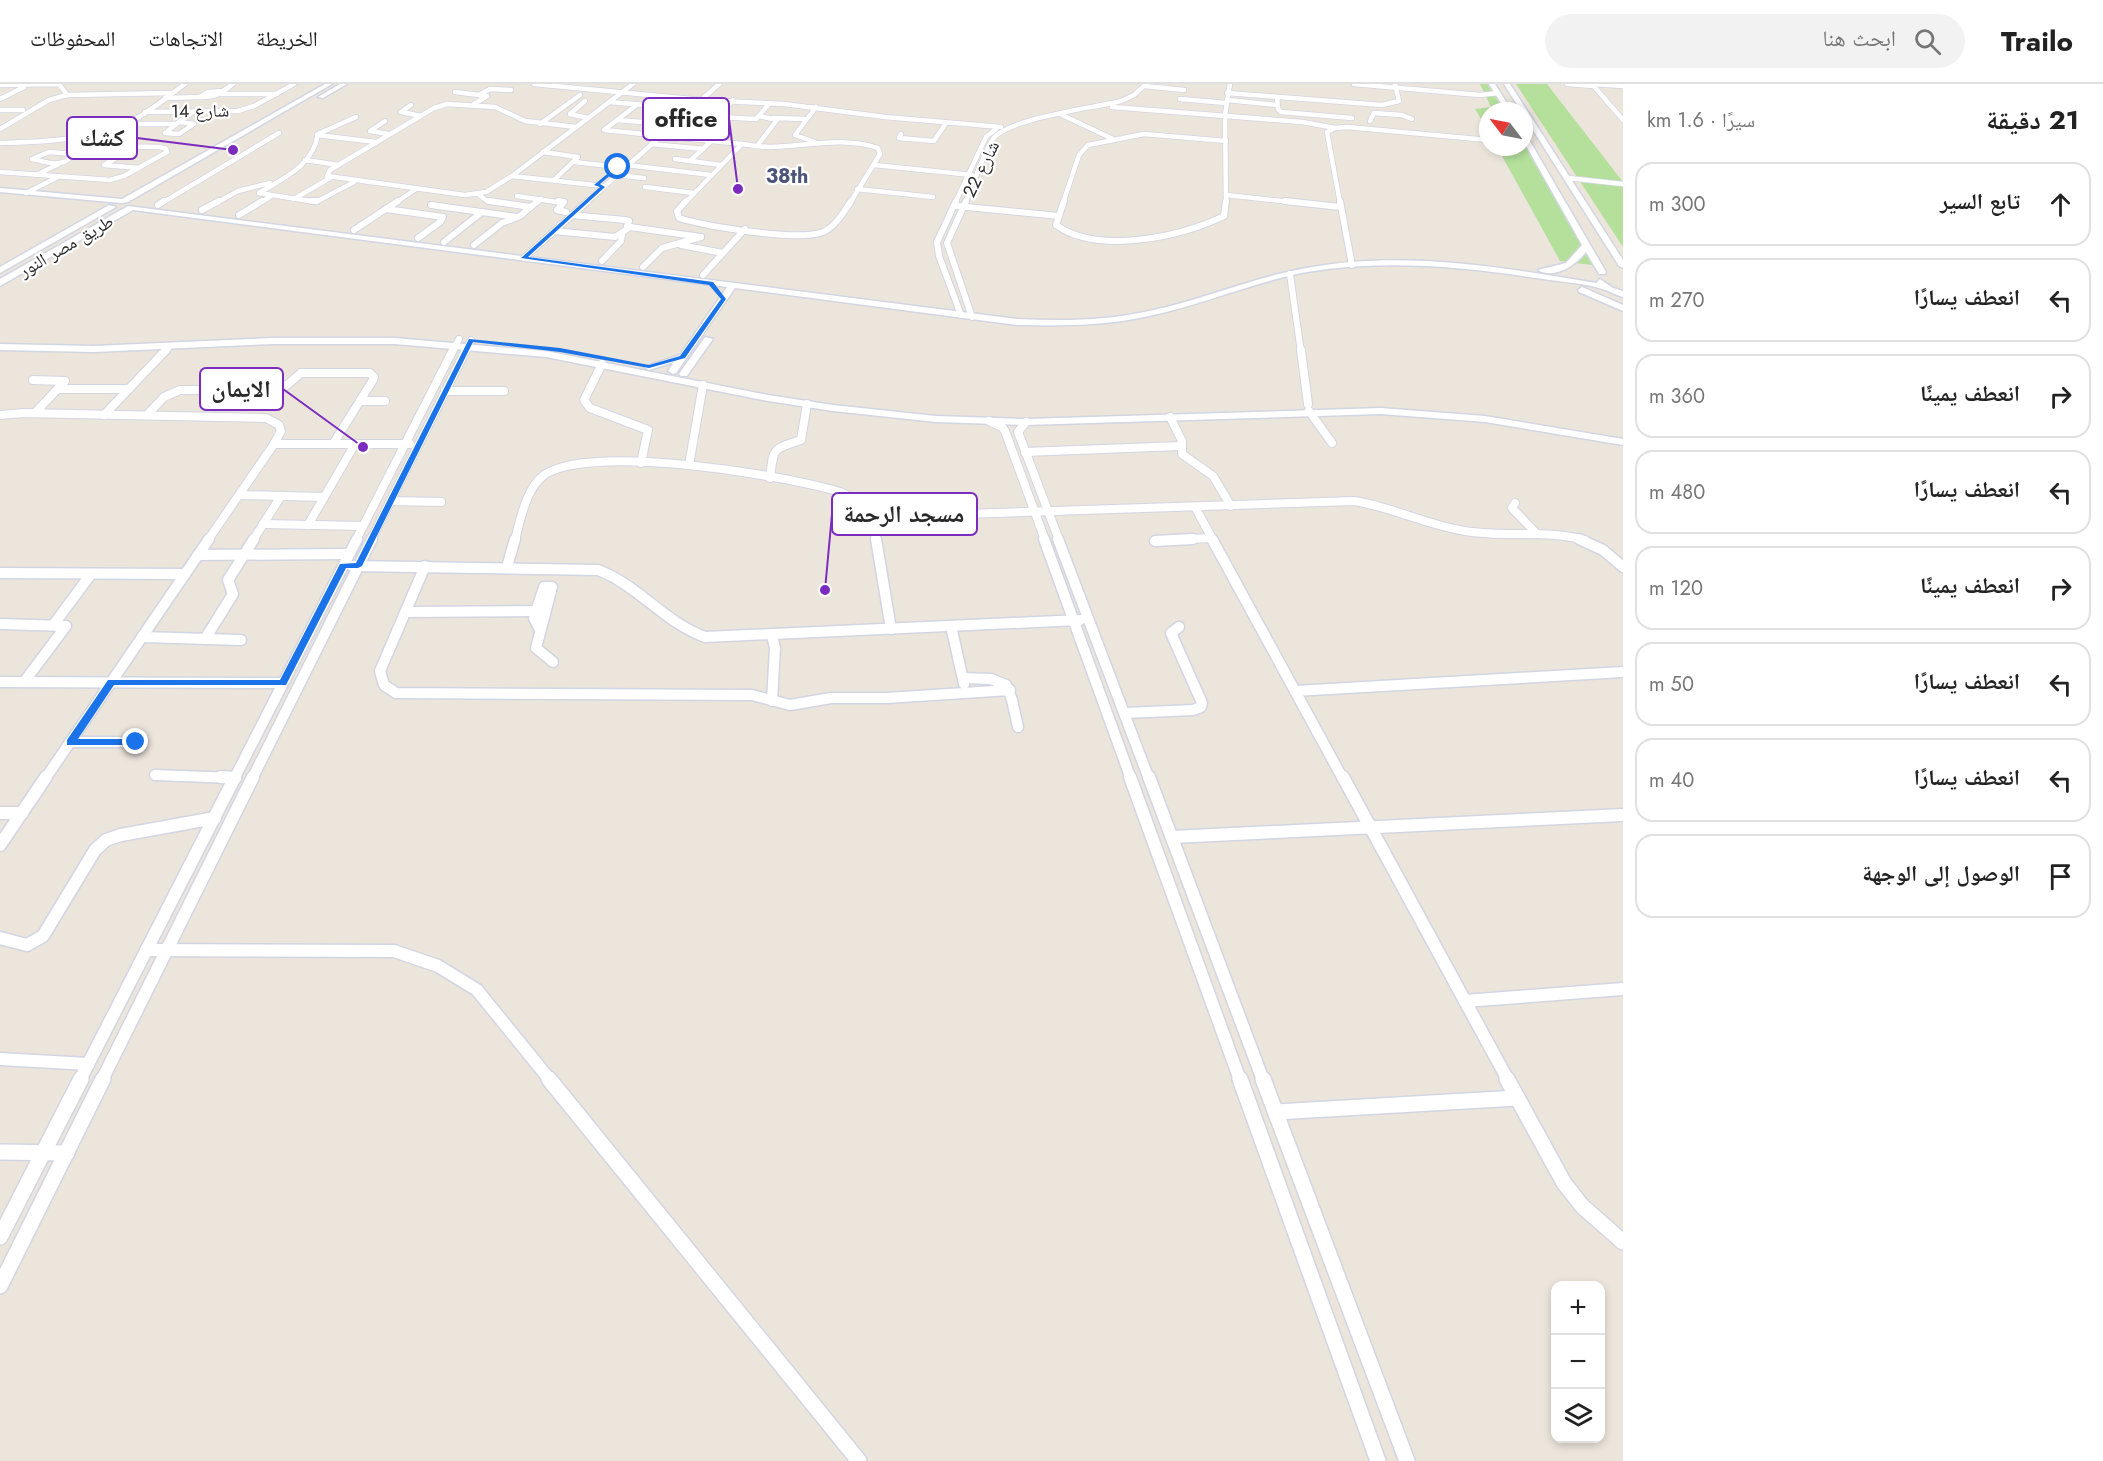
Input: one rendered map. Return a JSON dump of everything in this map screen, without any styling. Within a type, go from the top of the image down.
[{"type":"street","points":[[0,85],[59,84],[67,95]]},
{"type":"street","points":[[124,124],[185,84]]},
{"type":"street","points":[[164,98],[213,98],[233,84]]},
{"type":"street","name":"شارع 14","points":[[145,112],[231,112],[254,106],[294,84]]},
{"type":"street","name":"طريق مصر النور","points":[[242,144],[329,84]]},
{"type":"street","name":"طريق مصر النور","points":[[0,270],[108,204],[123,200],[289,106],[314,102],[344,84]]},
{"type":"street","points":[[534,84],[570,85],[816,107],[946,123],[1001,127]]},
{"type":"street","points":[[294,199],[330,178],[449,193],[478,194],[492,190],[633,84]]},
{"type":"street","points":[[524,255],[596,185],[666,124],[702,98],[713,84]]},
{"type":"street","points":[[524,255],[554,231],[568,213],[603,186],[719,84]]},
{"type":"street","name":"شارع 22","points":[[959,312],[937,247],[940,232],[986,137],[1001,127],[1114,99],[1127,94],[1138,84]]},
{"type":"street","points":[[1226,141],[1144,134],[1113,139],[1082,149],[1056,222],[1058,228],[1071,235],[1122,241],[1140,240],[1221,218],[1226,212],[1226,141],[1225,116],[1230,84]]},
{"type":"street","points":[[1354,84],[1480,95],[1504,102]]},
{"type":"street","points":[[1492,84],[1504,102]]},
{"type":"street","points":[[1507,84],[1623,266]]},
{"type":"street","points":[[1567,84],[1594,86],[1623,120]]},
{"type":"street","points":[[1594,86],[1592,84],[1623,86]]},
{"type":"street","points":[[0,99],[31,85]]},
{"type":"street","points":[[1145,85],[1185,87],[1174,107]]},
{"type":"street","name":"شارع 22","points":[[971,313],[947,248],[949,233],[994,138],[999,133],[1059,113],[1102,106],[1128,98],[1145,85]]},
{"type":"street","points":[[1227,93],[1382,105],[1396,103],[1399,98],[1395,86]]},
{"type":"street","points":[[123,93],[130,88]]},
{"type":"street","points":[[479,95],[490,88],[511,90]]},
{"type":"street","points":[[223,92],[276,94]]},
{"type":"street","points":[[455,92],[486,96],[474,104]]},
{"type":"street","points":[[0,129],[48,100],[67,95],[173,93]]},
{"type":"street","points":[[1480,95],[1498,93]]},
{"type":"street","points":[[540,124],[580,95]]},
{"type":"street","points":[[1277,97],[1277,105],[1281,112],[1353,118],[1348,116],[1344,102]]},
{"type":"street","points":[[1180,99],[1277,105]]},
{"type":"street","points":[[1302,122],[1301,117],[1305,113],[1303,99]]},
{"type":"street","points":[[719,117],[733,100]]},
{"type":"street","points":[[585,101],[570,114],[588,118]]},
{"type":"street","points":[[609,102],[657,106]]},
{"type":"street","points":[[719,117],[753,120],[770,103]]},
{"type":"street","points":[[330,178],[328,173],[339,165],[442,105],[474,104],[500,108],[522,120],[576,127]]},
{"type":"street","points":[[638,104],[604,130],[653,136],[660,136],[742,144],[757,146],[788,147],[850,142],[873,146],[880,151],[874,165],[834,224],[826,231],[804,235],[745,229],[685,221],[676,214],[742,144]]},
{"type":"street","points":[[1264,104],[1264,119]]},
{"type":"street","points":[[1610,104],[1616,105]]},
{"type":"street","points":[[411,105],[401,112],[421,116]]},
{"type":"street","points":[[1102,106],[1174,107],[1225,116],[1302,122],[1335,128],[1376,129],[1479,139]]},
{"type":"street","points":[[816,107],[795,135],[819,144]]},
{"type":"street","points":[[0,110],[32,110]]},
{"type":"street","points":[[0,143],[43,142],[124,124],[177,123],[194,124],[181,133],[165,133],[177,123],[193,112]]},
{"type":"street","points":[[1059,113],[1113,139]]},
{"type":"street","points":[[1370,121],[1373,120],[1372,113],[1402,115],[1412,119]]},
{"type":"street","points":[[759,116],[805,119]]},
{"type":"street","points":[[317,135],[356,117]]},
{"type":"street","points":[[719,117],[725,125]]},
{"type":"street","points":[[757,146],[777,121],[773,118]]},
{"type":"street","points":[[617,120],[666,124]]},
{"type":"street","points":[[678,120],[725,125]]},
{"type":"street","points":[[1364,120],[1370,121],[1376,129]]},
{"type":"street","points":[[385,121],[370,131],[390,134]]},
{"type":"street","points":[[937,138],[901,134],[899,137],[930,141],[937,138],[946,123]]},
{"type":"street","points":[[0,124],[8,124]]},
{"type":"street","points":[[690,161],[723,130],[725,125]]},
{"type":"street","points":[[1335,128],[1330,129],[1327,135],[1351,262]]},
{"type":"street","points":[[59,164],[32,160],[89,133]]},
{"type":"street","points":[[0,172],[110,180],[124,176],[167,151],[160,147],[108,143],[89,133]]},
{"type":"street","points":[[155,204],[279,133]]},
{"type":"street","points":[[317,135],[376,142]]},
{"type":"street","points":[[317,135],[317,145],[305,160],[302,168],[259,193],[320,201],[354,182]]},
{"type":"street","points":[[0,149],[10,143]]},
{"type":"street","points":[[651,144],[703,150]]},
{"type":"street","points":[[663,169],[687,148]]},
{"type":"street","points":[[35,175],[71,158],[73,154],[49,152]]},
{"type":"street","points":[[543,152],[577,156],[576,162],[554,180]]},
{"type":"street","points":[[123,154],[104,165],[138,168]]},
{"type":"street","points":[[1533,154],[1587,244],[1606,287]]},
{"type":"street","points":[[675,159],[721,165]]},
{"type":"street","points":[[305,160],[339,165]]},
{"type":"street","points":[[576,162],[618,167]]},
{"type":"street","points":[[627,165],[711,175]]},
{"type":"street","points":[[874,165],[976,176]]},
{"type":"street","points":[[615,175],[645,178]]},
{"type":"street","points":[[512,176],[603,186]]},
{"type":"street","points":[[26,193],[58,177]]},
{"type":"street","points":[[531,184],[538,178]]},
{"type":"street","points":[[1568,178],[1623,184]]},
{"type":"street","points":[[202,210],[238,191],[282,179]]},
{"type":"street","points":[[645,187],[694,194]]},
{"type":"street","points":[[354,230],[416,189]]},
{"type":"street","points":[[857,189],[933,197]]},
{"type":"street","points":[[507,204],[524,190]]},
{"type":"street","points":[[0,193],[26,193],[108,204],[120,209],[155,204],[474,245],[524,255],[602,261],[959,312]]},
{"type":"street","points":[[0,193],[108,204]]},
{"type":"street","points":[[420,213],[449,193]]},
{"type":"street","points":[[478,194],[483,200],[531,207]]},
{"type":"street","points":[[1226,195],[1340,207]]},
{"type":"street","points":[[239,215],[271,196]]},
{"type":"street","points":[[517,196],[565,202],[557,210],[628,220],[630,222],[627,226],[630,228]]},
{"type":"street","points":[[1559,196],[1580,199]]},
{"type":"street","points":[[123,200],[136,199],[143,205],[524,255],[711,283],[738,291],[774,292],[971,313],[1052,316],[1117,312],[1183,297],[1294,266],[1351,262],[1409,262],[1600,274],[1623,272]]},
{"type":"street","points":[[474,245],[502,223],[516,217],[541,199]]},
{"type":"street","points":[[953,205],[1059,216]]},
{"type":"street","points":[[431,206],[516,217]]},
{"type":"street","name":"طريق مصر النور","points":[[0,283],[132,208]]},
{"type":"street","points":[[386,209],[443,218],[418,238]]},
{"type":"street","points":[[444,242],[482,212]]},
{"type":"street","points":[[643,267],[659,250],[701,237],[714,225]]},
{"type":"street","points":[[554,231],[611,237],[622,235],[630,228],[701,237]]},
{"type":"street","points":[[703,275],[745,229]]},
{"type":"street","points":[[602,261],[621,241],[622,235]]},
{"type":"street","points":[[1603,235],[1623,250]]},
{"type":"street","points":[[678,244],[723,253]]},
{"type":"street","points":[[1514,268],[1560,269],[1577,261],[1587,244]]},
{"type":"street","points":[[971,313],[1054,324],[1122,319],[1290,274],[1351,262]]},
{"type":"street","points":[[1409,262],[1606,287],[1620,293],[1623,306]]},
{"type":"street","points":[[1290,274],[1308,408],[1332,443]]},
{"type":"street","points":[[1530,276],[1582,290],[1623,306]]},
{"type":"street","points":[[711,283],[724,299]]},
{"type":"street","points":[[673,371],[724,299],[738,291]]},
{"type":"street","points":[[684,374],[697,362],[738,291]]},
{"type":"street","points":[[0,340],[85,343],[338,334],[560,350],[872,408],[989,421],[1026,422],[1126,414],[1308,408],[1421,409],[1491,411],[1623,435]]},
{"type":"street","points":[[0,347],[75,349],[347,341],[463,343],[602,364],[703,386],[807,404],[872,408]]},
{"type":"street","points":[[0,1286],[419,444],[445,391],[463,343]]},
{"type":"street","points":[[0,1237],[405,444],[463,343]]},
{"type":"street","points":[[104,415],[170,346]]},
{"type":"street","points":[[649,367],[682,357]]},
{"type":"street","points":[[602,364],[584,400],[585,403],[590,408],[648,430],[642,463]]},
{"type":"street","points":[[147,415],[164,397],[174,392],[280,390],[288,387],[297,375],[303,372],[370,373],[374,377],[373,380],[333,444]]},
{"type":"street","points":[[33,380],[65,381],[35,413]]},
{"type":"street","points":[[689,465],[703,386]]},
{"type":"street","points":[[58,389],[128,389]]},
{"type":"street","points":[[445,391],[504,391]]},
{"type":"street","points":[[360,401],[385,401]]},
{"type":"street","points":[[770,478],[773,452],[777,448],[801,440],[807,404]]},
{"type":"street","points":[[897,411],[1126,414],[1170,417],[1308,408]]},
{"type":"street","points":[[1421,409],[1518,423],[1623,442]]},
{"type":"street","points":[[0,415],[35,413],[266,418],[279,425],[281,431],[0,844]]},
{"type":"street","points":[[1170,417],[1182,441],[1180,446],[1182,456],[1211,473],[1231,506]]},
{"type":"street","points":[[989,421],[1002,427],[1005,431],[1378,1461]]},
{"type":"street","points":[[1026,422],[1018,432],[1407,1461]]},
{"type":"street","points":[[274,444],[419,444]]},
{"type":"street","points":[[308,525],[355,444]]},
{"type":"street","points":[[1026,452],[1180,446]]},
{"type":"street","points":[[507,567],[532,488],[544,475],[563,466],[584,462],[689,465],[770,478],[842,493],[860,503],[872,517],[891,629]]},
{"type":"street","points":[[239,495],[324,497]]},
{"type":"street","points":[[205,639],[233,594],[228,580],[280,496]]},
{"type":"street","points":[[391,501],[441,502]]},
{"type":"street","points":[[872,517],[1049,513],[1354,501],[1398,509],[1466,532],[1558,533],[1586,540],[1611,554],[1623,567]]},
{"type":"street","points":[[1515,503],[1512,508],[1536,533]]},
{"type":"street","points":[[1195,507],[1564,1183],[1582,1206],[1623,1242]]},
{"type":"street","points":[[263,524],[363,526]]},
{"type":"street","points":[[1155,542],[1212,538]]},
{"type":"street","points":[[198,555],[349,554]]},
{"type":"street","points":[[343,566],[598,570],[616,577],[678,627],[690,633],[720,637],[1090,619]]},
{"type":"street","points":[[425,566],[380,671],[380,680],[386,688],[396,693],[752,695],[790,705],[831,698],[887,698],[1010,690]]},
{"type":"street","points":[[0,573],[185,574]]},
{"type":"street","points":[[54,624],[91,574]]},
{"type":"street","points":[[406,612],[540,607],[540,630],[536,648],[553,662]]},
{"type":"street","points":[[0,624],[62,624],[66,627],[24,682]]},
{"type":"street","points":[[951,626],[966,692]]},
{"type":"street","points":[[1125,713],[1193,710],[1201,707],[1202,703],[1171,633],[1179,627]]},
{"type":"street","points":[[772,635],[775,648],[772,701]]},
{"type":"street","points":[[142,637],[241,640]]},
{"type":"street","points":[[1295,691],[1623,672]]},
{"type":"street","points":[[963,678],[997,678],[1005,683],[1010,690],[1018,728]]},
{"type":"street","points":[[0,682],[283,683]]},
{"type":"street","points":[[70,742],[136,742]]},
{"type":"street","points":[[155,775],[235,778]]},
{"type":"street","points":[[0,813],[22,813]]},
{"type":"street","points":[[1172,837],[1623,815]]},
{"type":"street","points":[[0,938],[27,945],[43,936],[95,850],[106,840],[121,835],[215,818]]},
{"type":"street","points":[[146,950],[394,951],[424,958],[454,973],[477,990],[859,1461]]},
{"type":"street","points":[[1464,1001],[1623,989]]},
{"type":"street","points":[[0,1059],[88,1064]]},
{"type":"street","points":[[1276,1113],[1517,1098]]},
{"type":"street","points":[[0,1152],[67,1153]]},
{"type":"green space","points":[[1480,84],[1487,84],[1498,102],[1489,102]]},
{"type":"green space","points":[[1516,84],[1547,84],[1623,182],[1623,247],[1533,110],[1533,102],[1528,102]]},
{"type":"green space","points":[[1502,156],[1531,156],[1600,266],[1560,261]]},
{"type":"place","name":"كشك","points":[[233,150]]},
{"type":"place","name":"office","points":[[738,189]]},
{"type":"place","name":"الايمان","points":[[363,447]]},
{"type":"place","name":"مسجد الرحمة","points":[[825,590]]},
{"type":"district","name":"38th","points":[[787,176]]},
{"type":"route","points":[[136,742],[70,742],[111,682],[283,683],[343,566],[358,566],[471,340],[560,350],[649,367],[682,357],[724,299],[711,283],[524,258],[603,186],[596,185],[618,167]]}]
